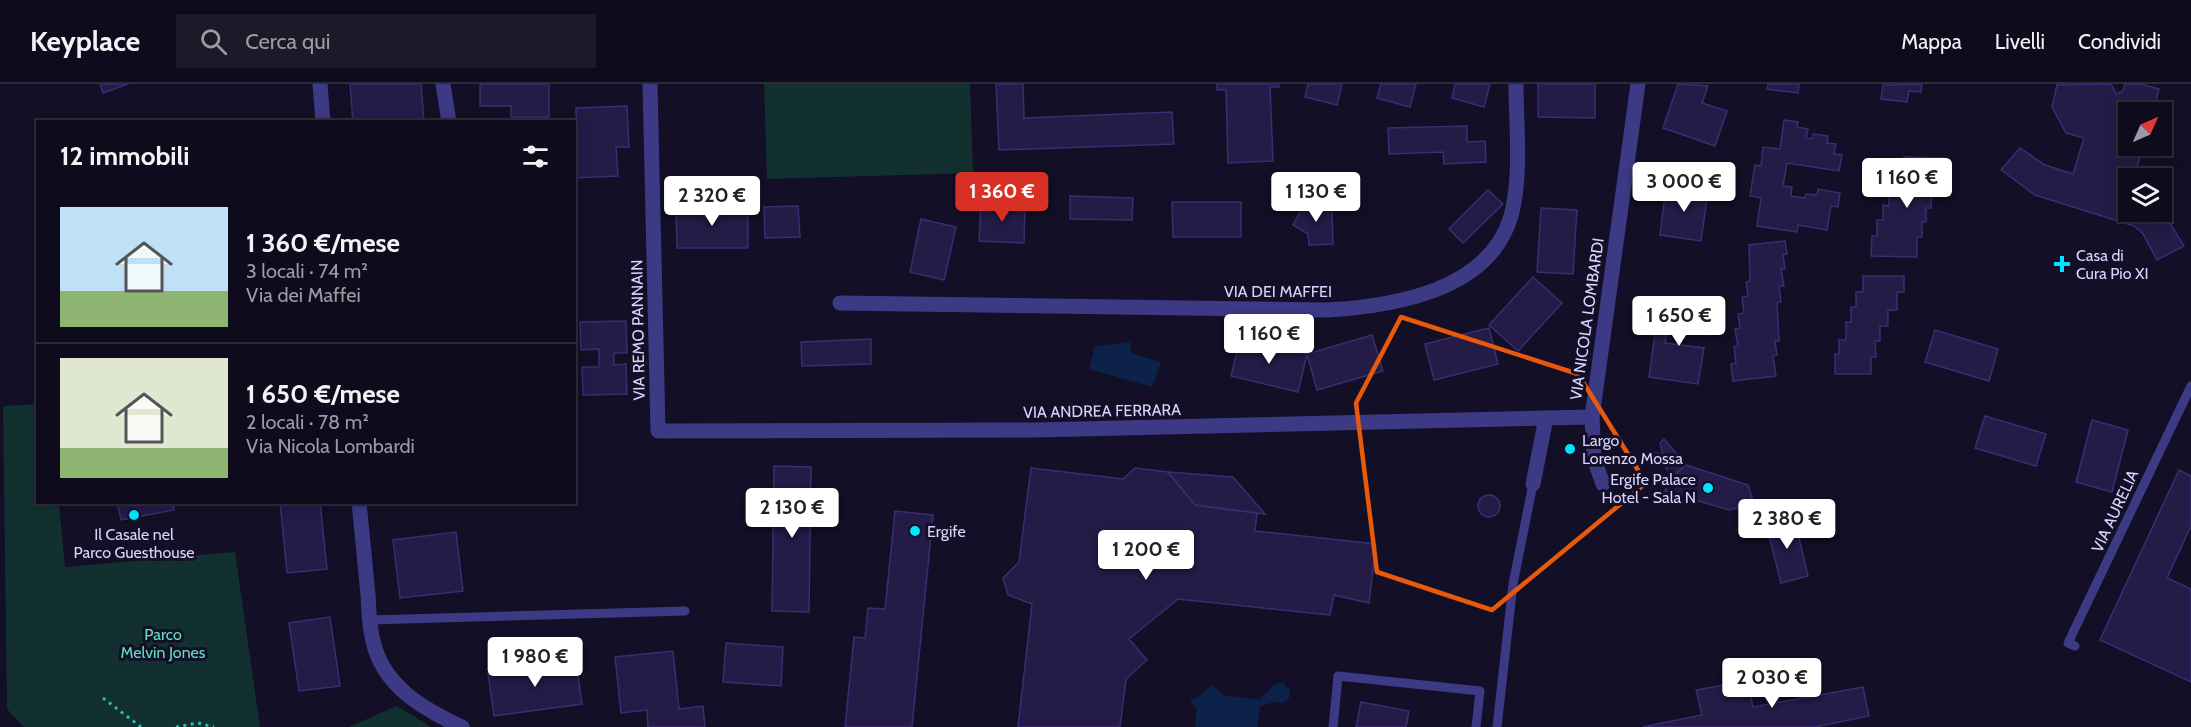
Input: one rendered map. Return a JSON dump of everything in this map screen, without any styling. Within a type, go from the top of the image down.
[{"type":"street","points":[[320,84],[323,120]]},
{"type":"street","points":[[443,84],[449,120]]},
{"type":"street","name":"VIA REMO PANNAIN","points":[[650,84],[658,431]]},
{"type":"street","name":"VIA DEI MAFFEI","points":[[840,303],[1328,310],[1386,305],[1424,294],[1466,274],[1488,257],[1506,230],[1513,205],[1516,178],[1516,84]]},
{"type":"street","name":"VIA NICOLA LOMBARDI","points":[[1592,417],[1638,84]]},
{"type":"street","points":[[1533,484],[1546,417],[1592,417],[1594,459],[1603,484]]},
{"type":"street","name":"VIA ANDREA FERRARA","points":[[658,431],[1036,430],[1546,417]]},
{"type":"street","points":[[359,504],[370,620],[376,651],[396,684],[422,707],[462,727]]},
{"type":"lane","name":"VIA AURELIA","points":[[2075,646],[2068,643],[2191,386]]},
{"type":"lane","points":[[1497,727],[1513,584],[1533,484]]},
{"type":"lane","points":[[370,620],[685,611]]},
{"type":"lane","points":[[1333,727],[1338,676],[1480,691],[1476,727]]},
{"type":"path","points":[[103,698],[141,727]]},
{"type":"path","points":[[176,727],[198,723],[214,727]]},
{"type":"highlighted area","points":[[1401,317],[1578,374],[1646,483],[1492,610],[1377,572],[1356,403]]},
{"type":"green space","points":[[764,84],[970,84],[973,173],[767,179]]},
{"type":"green space","name":"Parco Melvin Jones","points":[[36,404],[36,504],[59,504],[65,567],[235,552],[260,727],[24,727],[7,709],[3,406]]},
{"type":"green space","points":[[397,706],[431,727],[349,727]]},
{"type":"water","points":[[1130,342],[1131,353],[1161,362],[1152,387],[1089,369],[1095,346]]},
{"type":"water","points":[[1283,683],[1290,690],[1290,697],[1282,703],[1275,702],[1260,706],[1257,727],[1195,727],[1197,709],[1190,702],[1212,685],[1224,695],[1259,700],[1275,684]]},
{"type":"building","points":[[100,84],[128,84],[103,93]]},
{"type":"building","points":[[350,84],[421,84],[424,120],[353,120]]},
{"type":"building","points":[[480,84],[549,84],[549,117],[511,117],[511,106],[480,106]]},
{"type":"building","points":[[996,84],[1023,84],[1024,118],[1172,112],[1174,144],[999,150]]},
{"type":"building","points":[[1217,84],[1279,84],[1279,87],[1270,87],[1273,161],[1228,163],[1226,90],[1217,90]]},
{"type":"building","points":[[1308,84],[1342,84],[1337,105],[1305,97]]},
{"type":"building","points":[[1381,84],[1416,84],[1410,107],[1377,98]]},
{"type":"building","points":[[1455,84],[1490,84],[1484,107],[1452,98]]},
{"type":"building","points":[[1538,84],[1595,84],[1595,118],[1538,117]]},
{"type":"building","points":[[1678,84],[1708,86],[1702,103],[1727,111],[1715,146],[1663,128]]},
{"type":"building","points":[[1768,84],[1799,84],[1798,93],[1767,89]]},
{"type":"building","points":[[1883,84],[1922,84],[1921,92],[1909,91],[1907,102],[1881,99]]},
{"type":"building","points":[[2111,84],[2116,94],[2123,91],[2125,84],[2141,84],[2159,89],[2156,102],[2118,102],[2118,156],[2140,156],[2137,168],[2118,168],[2118,221],[2035,195],[2001,170],[2020,148],[2045,165],[2073,174],[2084,138],[2066,133],[2052,107],[2057,85]]},
{"type":"building","points":[[627,106],[629,147],[616,147],[618,176],[576,178],[576,108]]},
{"type":"building","points":[[1784,120],[1798,122],[1797,127],[1808,129],[1806,138],[1812,139],[1813,134],[1828,136],[1827,143],[1836,144],[1834,154],[1842,155],[1839,171],[1787,163],[1783,186],[1792,187],[1791,196],[1805,198],[1806,194],[1817,195],[1818,189],[1840,193],[1838,207],[1831,206],[1827,230],[1798,225],[1797,232],[1757,226],[1761,198],[1750,196],[1755,165],[1761,166],[1763,147],[1780,149]]},
{"type":"building","points":[[1467,126],[1467,142],[1485,141],[1486,162],[1444,164],[1443,152],[1389,154],[1388,128]]},
{"type":"building","points":[[1904,157],[1944,158],[1944,173],[1938,173],[1937,190],[1932,190],[1931,208],[1926,208],[1926,222],[1922,222],[1922,237],[1917,237],[1917,257],[1871,256],[1872,236],[1877,236],[1877,220],[1883,220],[1883,205],[1889,206],[1889,190],[1896,190],[1896,176],[1904,177]]},
{"type":"building","points":[[1666,186],[1708,192],[1701,241],[1660,235]]},
{"type":"building","points":[[1488,190],[1503,204],[1463,243],[1449,229]]},
{"type":"building","points":[[1070,196],[1133,198],[1132,220],[1070,219]]},
{"type":"building","points":[[1308,198],[1332,211],[1333,244],[1309,245],[1308,234],[1293,225]]},
{"type":"building","points":[[981,202],[1025,204],[1024,243],[979,241]]},
{"type":"building","points":[[1172,202],[1241,202],[1241,237],[1173,237]]},
{"type":"building","points":[[798,206],[800,237],[765,238],[764,207]]},
{"type":"building","points":[[676,207],[748,207],[748,248],[677,248]]},
{"type":"building","points":[[1541,208],[1577,210],[1573,274],[1537,272]]},
{"type":"building","points":[[921,219],[956,227],[944,280],[910,272]]},
{"type":"building","points":[[2121,222],[2169,222],[2184,246],[2157,260],[2143,234],[2134,226]]},
{"type":"building","points":[[1785,241],[1787,254],[1783,255],[1785,269],[1781,269],[1784,286],[1779,286],[1781,302],[1777,303],[1779,341],[1775,341],[1777,355],[1773,356],[1776,376],[1733,381],[1731,364],[1736,363],[1734,347],[1738,346],[1735,329],[1740,328],[1738,314],[1744,313],[1742,297],[1748,296],[1746,282],[1750,281],[1749,245]]},
{"type":"building","points":[[1863,276],[1904,276],[1904,292],[1897,292],[1897,310],[1888,310],[1888,326],[1880,326],[1880,341],[1875,341],[1876,357],[1871,357],[1871,374],[1835,374],[1835,354],[1839,354],[1839,340],[1846,340],[1846,322],[1851,322],[1851,307],[1856,307],[1856,292],[1863,292]]},
{"type":"building","points":[[1533,277],[1562,303],[1518,351],[1489,325]]},
{"type":"building","points":[[1695,302],[1710,304],[1705,335],[1667,329],[1665,343],[1704,348],[1698,384],[1649,377],[1658,313],[1692,318]]},
{"type":"building","points":[[626,321],[627,353],[614,353],[614,365],[626,364],[627,394],[583,395],[582,367],[599,367],[599,349],[581,350],[580,322]]},
{"type":"building","points":[[1489,328],[1498,364],[1434,380],[1425,344]]},
{"type":"building","points":[[1935,330],[1998,349],[1989,381],[1925,362]]},
{"type":"building","points":[[1372,335],[1383,371],[1317,390],[1307,354]]},
{"type":"building","points":[[871,339],[871,364],[802,366],[801,342]]},
{"type":"building","points":[[1240,339],[1307,354],[1298,392],[1231,376]]},
{"type":"building","points":[[1985,416],[2046,434],[2036,466],[1975,448]]},
{"type":"building","points":[[2092,420],[2128,430],[2112,492],[2076,482]]},
{"type":"building","points":[[1664,439],[1686,465],[1672,477],[1656,453],[1663,454],[1660,443]]},
{"type":"building","name":"Ergife Palace Hotel - Sala N","points":[[1686,465],[1748,485],[1754,504],[1729,510],[1665,491],[1668,481]]},
{"type":"building","points":[[774,466],[811,467],[809,612],[772,611]]},
{"type":"building","points":[[1031,468],[1123,479],[1135,468],[1168,472],[1195,505],[1257,513],[1255,531],[1376,544],[1369,603],[1334,595],[1330,615],[1178,599],[1129,639],[1147,660],[1126,679],[1120,727],[1018,727],[1032,604],[1008,595],[1003,578],[1019,562]]},
{"type":"building","points":[[2179,470],[2191,476],[2191,526],[2167,578],[2191,589],[2191,682],[2100,640]]},
{"type":"building","points":[[1168,472],[1233,477],[1265,514],[1195,505]]},
{"type":"building","points":[[1489,495],[1499,502],[1500,506],[1493,516],[1489,517],[1479,510],[1478,506],[1485,496]]},
{"type":"building","name":"Il Casale nel Parco Guesthouse","points":[[117,504],[173,504],[174,510],[121,520]]},
{"type":"building","points":[[280,504],[320,504],[327,569],[287,573]]},
{"type":"building","points":[[895,511],[933,515],[912,727],[845,727],[854,637],[865,638],[868,608],[885,609]]},
{"type":"building","points":[[1794,517],[1808,576],[1781,583],[1766,524]]},
{"type":"building","points":[[456,532],[463,591],[400,598],[393,540]]},
{"type":"building","points":[[330,617],[340,686],[299,691],[289,623]]},
{"type":"building","points":[[726,643],[783,647],[781,686],[723,682]]},
{"type":"building","points":[[673,651],[679,709],[703,706],[705,727],[648,727],[647,710],[621,713],[615,657]]},
{"type":"building","points":[[576,661],[582,704],[494,716],[488,673]]},
{"type":"building","points":[[1747,681],[1753,707],[1863,687],[1869,716],[1815,727],[1643,727],[1702,715],[1696,690]]},
{"type":"building","points":[[1361,702],[1409,711],[1406,727],[1356,727]]},
{"type":"place","name":"Casa di Cura Pio XI","points":[[2062,264]]},
{"type":"place","name":"Largo Lorenzo Mossa","points":[[1570,449]]},
{"type":"place","name":"Ergife Palace Hotel - Sala N","points":[[1708,488]]},
{"type":"place","name":"Il Casale nel Parco Guesthouse","points":[[134,515]]},
{"type":"place","name":"Ergife","points":[[915,531]]}]
